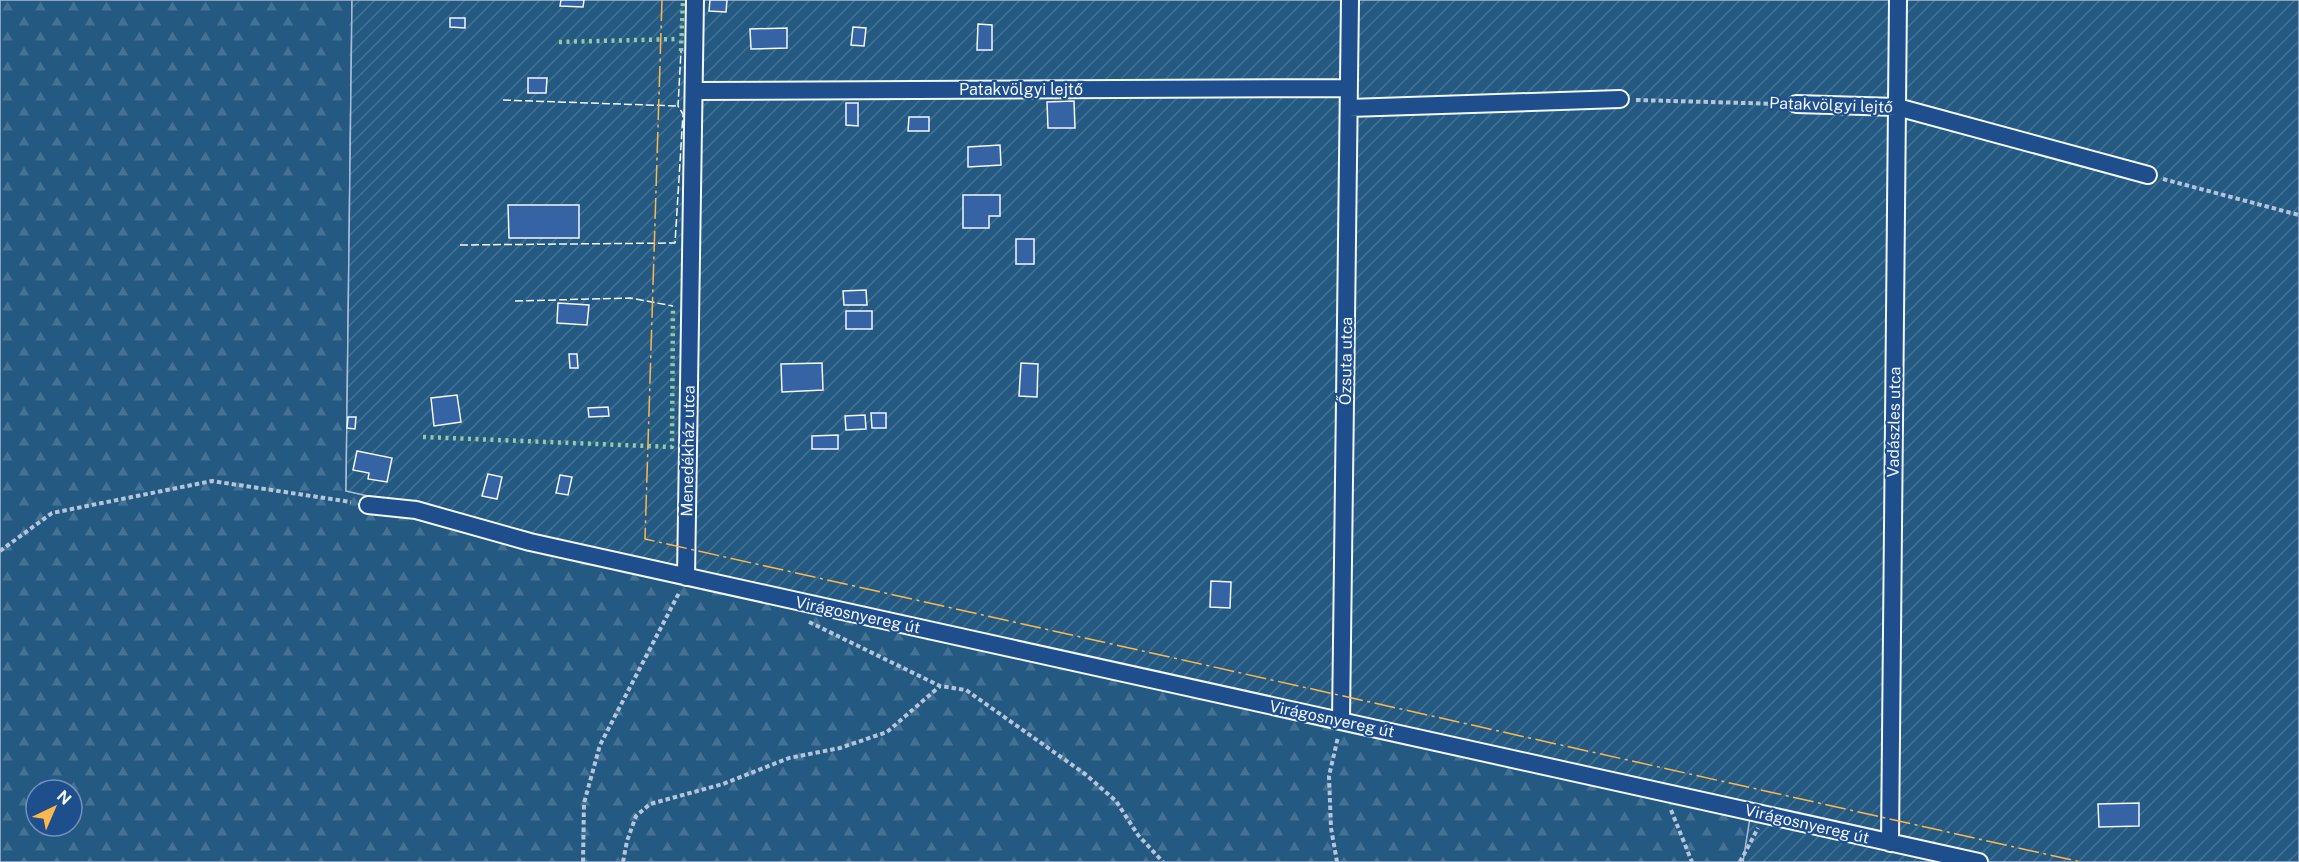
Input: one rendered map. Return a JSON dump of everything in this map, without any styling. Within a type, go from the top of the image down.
[{"type":"street","name":"Menedékház utca","points":[[686,577],[695,0]]},
{"type":"street","name":"Őzsuta utca","points":[[1341,722],[1350,0]]},
{"type":"street","name":"Vadászles utca","points":[[1890,843],[1898,0]]},
{"type":"street","name":"Patakvölgyi lejtő","points":[[694,91],[1349,88]]},
{"type":"street","points":[[1349,108],[1620,99]]},
{"type":"street","name":"Patakvölgyi lejtő","points":[[1796,104],[1897,107],[2148,174]]},
{"type":"street","points":[[369,505],[416,510],[530,542],[686,577]]},
{"type":"street","name":"Virágosnyereg út","points":[[686,577],[1979,862]]},
{"type":"path","name":"Patakvölgyi lejtő","points":[[1620,99],[1796,104]]},
{"type":"path","points":[[2148,174],[2299,215]]},
{"type":"path","points":[[0,551],[52,513],[212,481],[369,505]]},
{"type":"path","points":[[583,862],[584,803],[600,745],[675,604],[686,577]]},
{"type":"path","points":[[792,600],[810,623],[940,686],[966,690],[1085,774],[1116,801],[1138,835],[1163,862]]},
{"type":"path","points":[[623,862],[627,841],[636,816],[650,804],[723,784],[789,758],[840,747],[887,732],[940,686]]},
{"type":"path","points":[[1337,862],[1331,828],[1329,776],[1341,722]]},
{"type":"path","points":[[1664,792],[1692,862]]},
{"type":"path","points":[[1740,862],[1765,814]]},
{"type":"green space","points":[[0,0],[352,0],[346,491],[1752,811],[1743,862],[0,862]]},
{"type":"green space","points":[[352,0],[2299,0],[2299,862],[1743,862],[1751,811],[346,491]]},
{"type":"building","points":[[561,0],[584,0],[583,7],[560,6]]},
{"type":"building","points":[[710,0],[727,0],[726,12],[709,11]]},
{"type":"building","points":[[450,18],[465,18],[465,28],[450,27]]},
{"type":"building","points":[[978,24],[992,25],[992,50],[977,50]]},
{"type":"building","points":[[853,27],[866,28],[864,46],[851,45]]},
{"type":"building","points":[[787,28],[787,48],[751,49],[750,29]]},
{"type":"building","points":[[528,78],[547,78],[546,93],[528,93]]},
{"type":"building","points":[[1074,101],[1075,128],[1048,128],[1047,102]]},
{"type":"building","points":[[846,103],[858,103],[858,126],[846,125]]},
{"type":"building","points":[[909,117],[929,117],[929,131],[908,131]]},
{"type":"building","points":[[1000,145],[1001,165],[968,167],[968,147]]},
{"type":"building","points":[[963,195],[1000,195],[1000,216],[989,216],[989,228],[963,228]]},
{"type":"building","points":[[508,205],[579,205],[579,238],[509,238]]},
{"type":"building","points":[[1016,239],[1034,239],[1034,264],[1016,264]]},
{"type":"building","points":[[866,290],[867,305],[844,305],[843,291]]},
{"type":"building","points":[[558,303],[589,305],[587,325],[557,323]]},
{"type":"building","points":[[846,311],[872,311],[872,329],[846,329]]},
{"type":"building","points":[[569,354],[577,354],[578,368],[570,368]]},
{"type":"building","points":[[822,363],[823,390],[782,392],[781,364]]},
{"type":"building","points":[[1021,363],[1038,364],[1037,397],[1019,396]]},
{"type":"building","points":[[457,395],[461,422],[434,426],[431,398]]},
{"type":"building","points":[[608,407],[609,416],[589,417],[588,408]]},
{"type":"building","points":[[871,413],[886,413],[886,428],[872,428]]},
{"type":"building","points":[[865,415],[866,429],[846,430],[845,416]]},
{"type":"building","points":[[348,417],[356,417],[355,429],[347,428]]},
{"type":"building","points":[[838,435],[838,449],[812,449],[812,436]]},
{"type":"building","points":[[357,451],[392,458],[387,482],[368,479],[369,473],[353,470]]},
{"type":"building","points":[[488,474],[502,477],[497,499],[482,496]]},
{"type":"building","points":[[560,475],[572,477],[568,495],[556,493]]},
{"type":"building","points":[[1211,581],[1231,582],[1230,608],[1210,607]]},
{"type":"building","points":[[2139,803],[2139,826],[2099,827],[2098,804]]},
{"type":"hedge","points":[[681,51],[683,0]]},
{"type":"hedge","points":[[559,42],[678,39]]},
{"type":"hedge","points":[[423,437],[672,447],[673,306]]},
{"type":"fence","points":[[460,245],[675,243],[683,114],[678,106],[681,51]]},
{"type":"fence","points":[[503,100],[678,106]]},
{"type":"fence","points":[[515,301],[630,298],[673,306]]},
{"type":"power","points":[[662,0],[645,539],[2081,862]]}]
